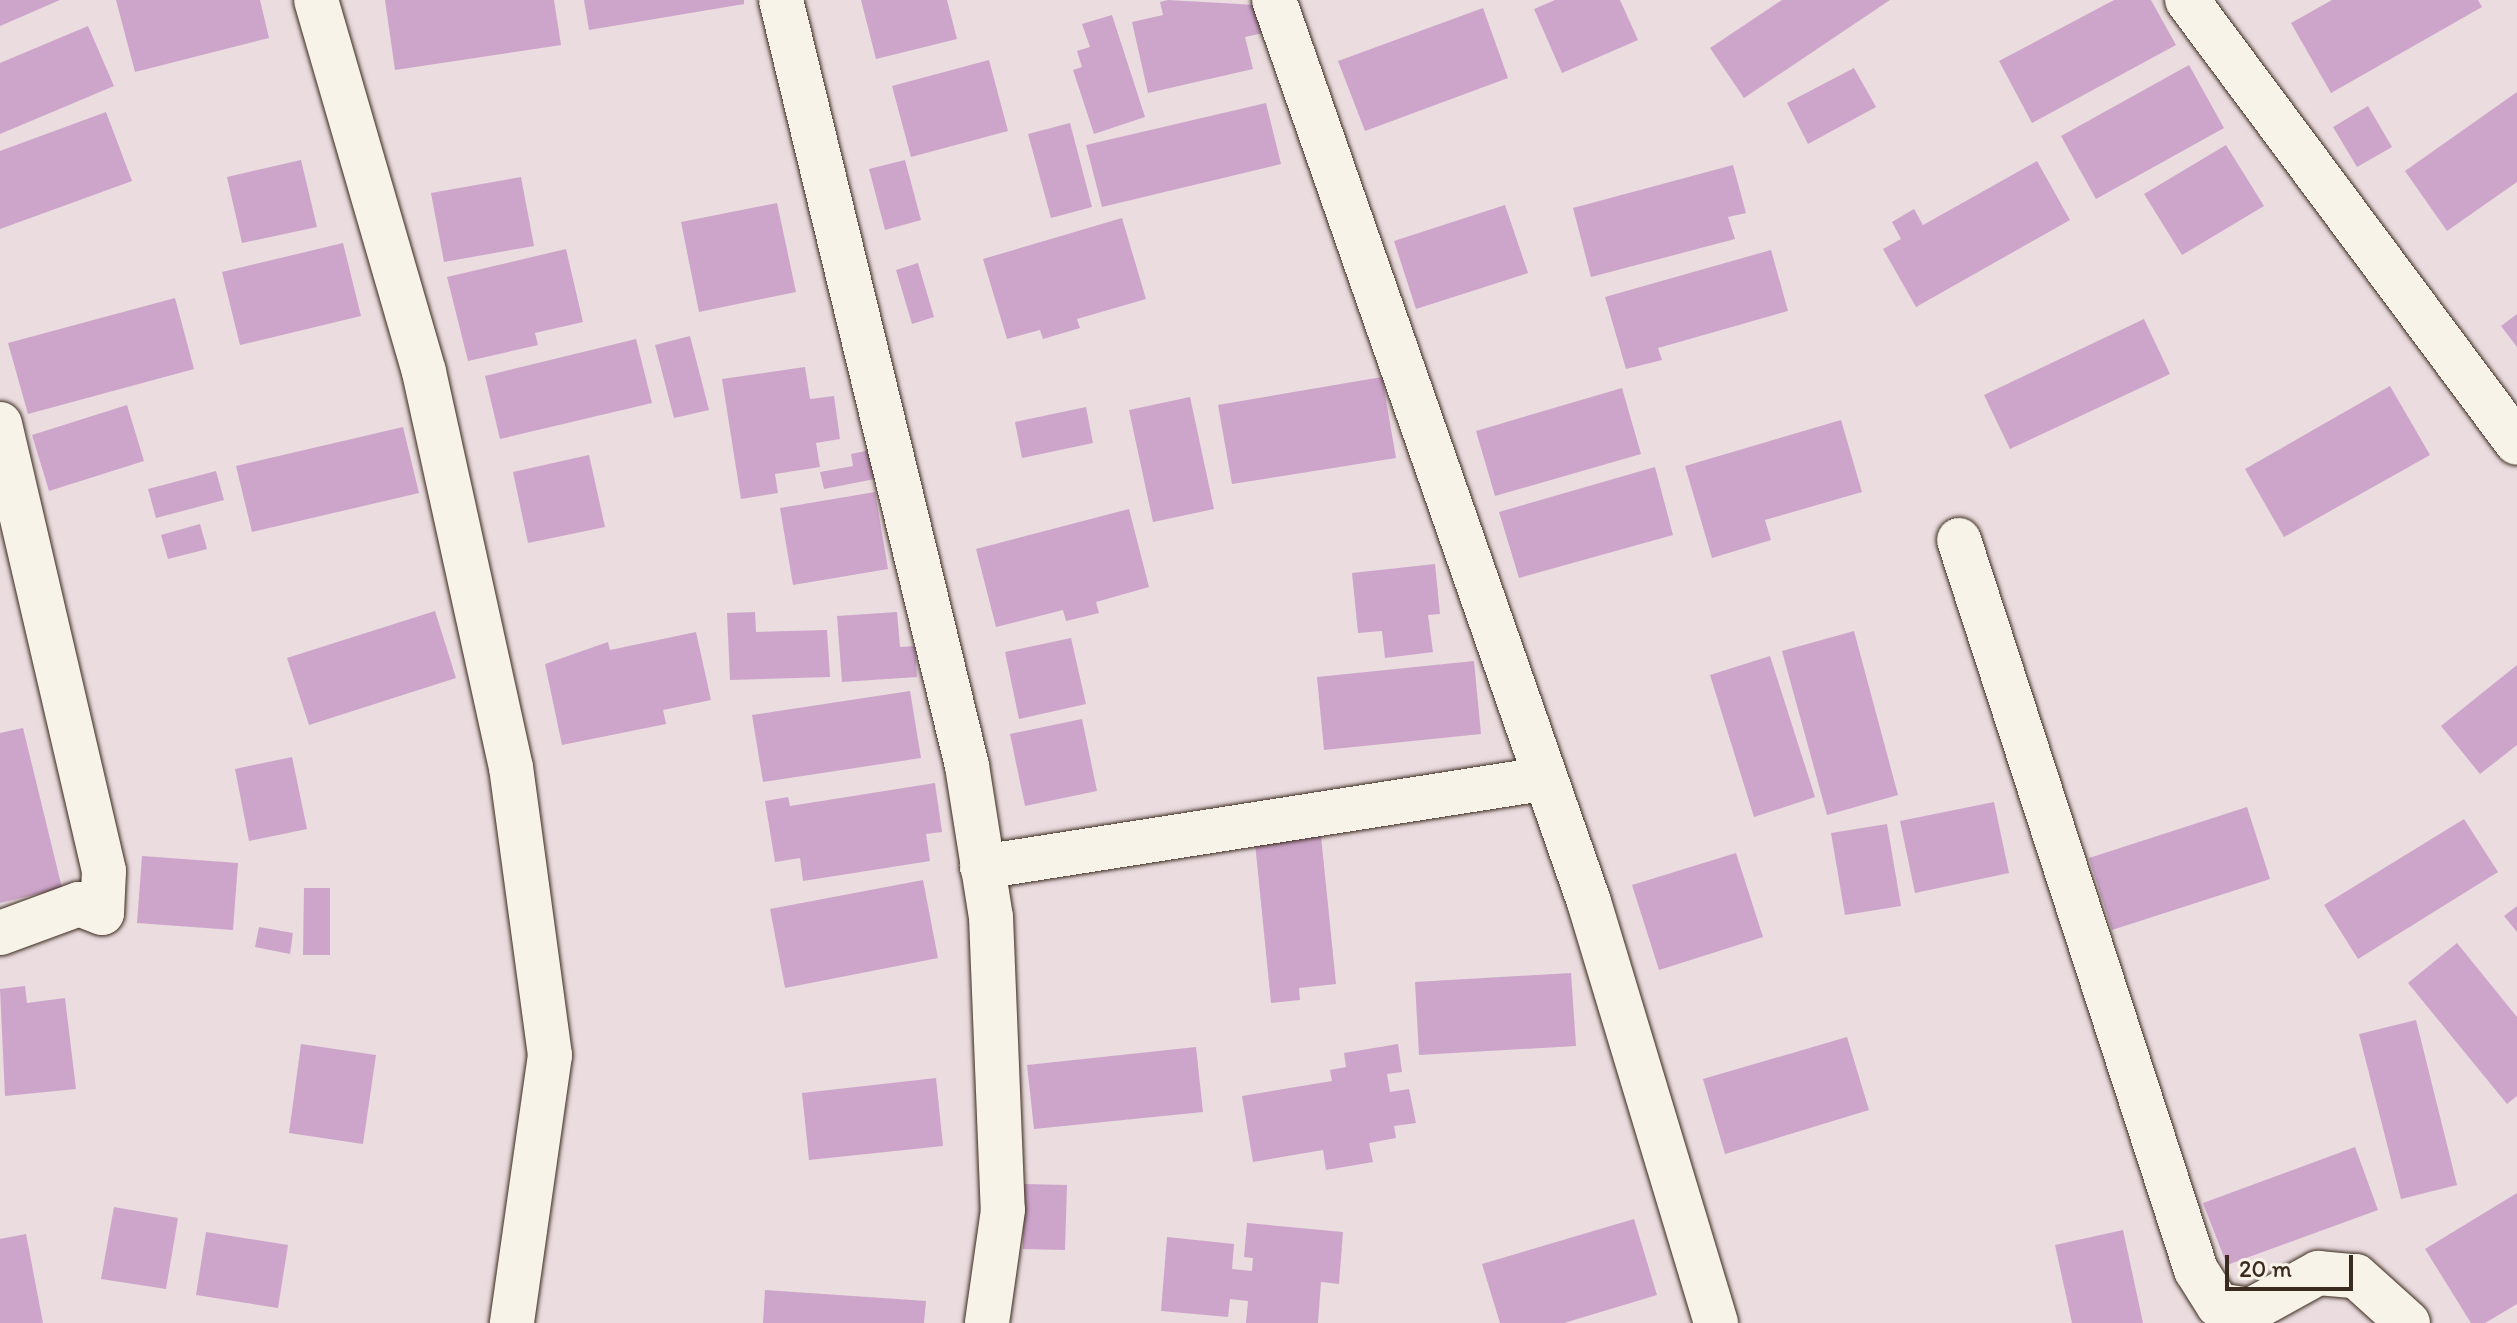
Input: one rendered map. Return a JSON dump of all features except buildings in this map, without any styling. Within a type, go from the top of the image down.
[{"type":"street","points":[[316,0],[424,372],[511,767],[550,1055],[512,1323]]},
{"type":"street","points":[[781,0],[960,735],[982,867],[1003,1210],[987,1323]]},
{"type":"street","points":[[1274,0],[1542,779],[1589,902],[1716,1323]]},
{"type":"street","points":[[2187,0],[2517,443]]},
{"type":"street","points":[[0,424],[104,871],[102,913],[79,904],[0,933]]},
{"type":"street","points":[[1959,540],[2196,1270],[2218,1305],[2251,1310],[2318,1273],[2356,1276],[2408,1323]]},
{"type":"street","points":[[982,867],[1542,779]]}]
